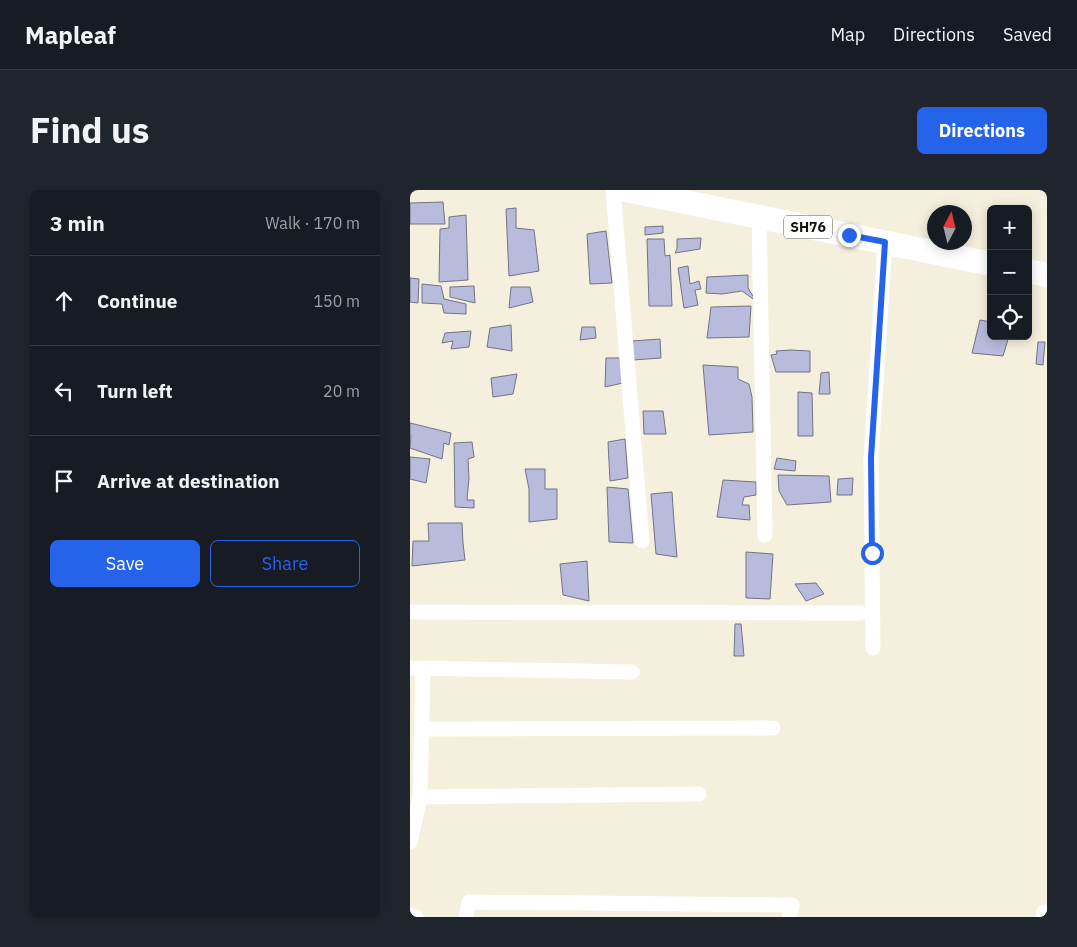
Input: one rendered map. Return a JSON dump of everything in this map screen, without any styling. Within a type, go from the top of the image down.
[{"type":"main road","name":"SH76","points":[[626,190],[987,263]]},
{"type":"main road","points":[[1032,272],[1047,275]]},
{"type":"street","points":[[613,190],[642,542]]},
{"type":"street","points":[[759,217],[765,535]]},
{"type":"street","points":[[873,648],[871,458],[885,242]]},
{"type":"street","points":[[410,612],[860,613]]},
{"type":"street","points":[[410,842],[420,797],[422,729],[417,668],[632,672]]},
{"type":"street","points":[[422,729],[774,728]]},
{"type":"street","points":[[420,797],[699,794]]},
{"type":"street","points":[[466,917],[469,902],[792,905],[789,917]]},
{"type":"street","points":[[1043,917],[1044,912],[1047,913]]},
{"type":"street","points":[[410,915],[416,917]]},
{"type":"building","points":[[443,202],[445,224],[410,224],[410,203]]},
{"type":"building","points":[[516,208],[516,228],[534,230],[539,271],[509,276],[506,209]]},
{"type":"building","points":[[466,215],[468,280],[439,282],[440,229],[449,228],[449,217]]},
{"type":"building","points":[[663,226],[663,233],[645,235],[645,227]]},
{"type":"building","points":[[606,231],[612,283],[590,284],[587,234]]},
{"type":"building","points":[[701,238],[700,249],[675,253],[677,239]]},
{"type":"building","points":[[647,239],[664,239],[665,256],[670,255],[672,306],[649,306]]},
{"type":"building","points":[[688,266],[690,284],[699,281],[701,289],[695,290],[698,305],[684,308],[678,268]]},
{"type":"building","points":[[748,275],[748,288],[756,301],[742,291],[722,294],[706,293],[707,277]]},
{"type":"building","points":[[410,278],[419,279],[418,303],[410,302]]},
{"type":"building","points":[[422,284],[441,286],[444,299],[466,304],[466,314],[444,313],[442,304],[422,303]]},
{"type":"building","points":[[474,286],[475,303],[450,297],[450,287]]},
{"type":"building","points":[[511,287],[530,287],[533,302],[509,308]]},
{"type":"building","points":[[751,306],[749,337],[707,338],[711,307]]},
{"type":"building","points":[[980,320],[987,321],[987,340],[1008,340],[1003,356],[972,353]]},
{"type":"building","points":[[511,325],[512,351],[487,347],[490,328]]},
{"type":"building","points":[[582,327],[595,327],[596,338],[580,340]]},
{"type":"building","points":[[471,331],[469,347],[451,349],[453,341],[442,343],[445,333]]},
{"type":"building","points":[[660,339],[661,358],[633,360],[632,341]]},
{"type":"building","points":[[1038,342],[1045,342],[1043,365],[1036,364]]},
{"type":"building","points":[[776,351],[810,351],[810,372],[776,372],[771,355],[777,354]]},
{"type":"building","points":[[606,358],[620,358],[623,383],[605,387]]},
{"type":"building","points":[[703,365],[738,367],[738,379],[749,384],[752,397],[753,432],[709,435]]},
{"type":"building","points":[[829,372],[830,394],[819,394],[821,373]]},
{"type":"building","points":[[517,374],[513,394],[493,397],[491,378]]},
{"type":"building","points":[[798,392],[812,393],[813,436],[798,436]]},
{"type":"building","points":[[643,411],[663,411],[666,434],[644,434]]},
{"type":"building","points":[[410,423],[451,433],[449,445],[444,443],[442,459],[410,448]]},
{"type":"building","points":[[625,439],[628,478],[610,481],[608,442]]},
{"type":"building","points":[[472,442],[474,457],[468,459],[467,500],[474,500],[474,508],[455,507],[454,443]]},
{"type":"building","points":[[410,457],[430,459],[426,483],[410,479]]},
{"type":"building","points":[[777,458],[796,461],[795,471],[774,469]]},
{"type":"building","points":[[525,469],[545,469],[545,489],[557,489],[557,519],[529,522],[529,489]]},
{"type":"building","points":[[778,475],[829,476],[831,502],[787,505],[779,491]]},
{"type":"building","points":[[853,478],[852,495],[837,495],[838,479]]},
{"type":"building","points":[[723,480],[756,482],[756,495],[744,497],[742,505],[749,505],[750,520],[717,517]]},
{"type":"building","points":[[607,487],[628,489],[633,543],[609,542]]},
{"type":"building","points":[[672,492],[677,557],[656,554],[651,494]]},
{"type":"building","points":[[428,523],[462,523],[465,560],[412,566],[413,541],[429,541]]},
{"type":"building","points":[[746,552],[773,554],[770,599],[746,598]]},
{"type":"building","points":[[587,561],[589,601],[563,595],[560,564]]},
{"type":"building","points":[[816,583],[824,594],[806,601],[795,584]]},
{"type":"building","points":[[735,624],[741,624],[744,656],[734,656]]},
{"type":"route","points":[[849,235],[885,242],[871,458],[872,553]]}]
